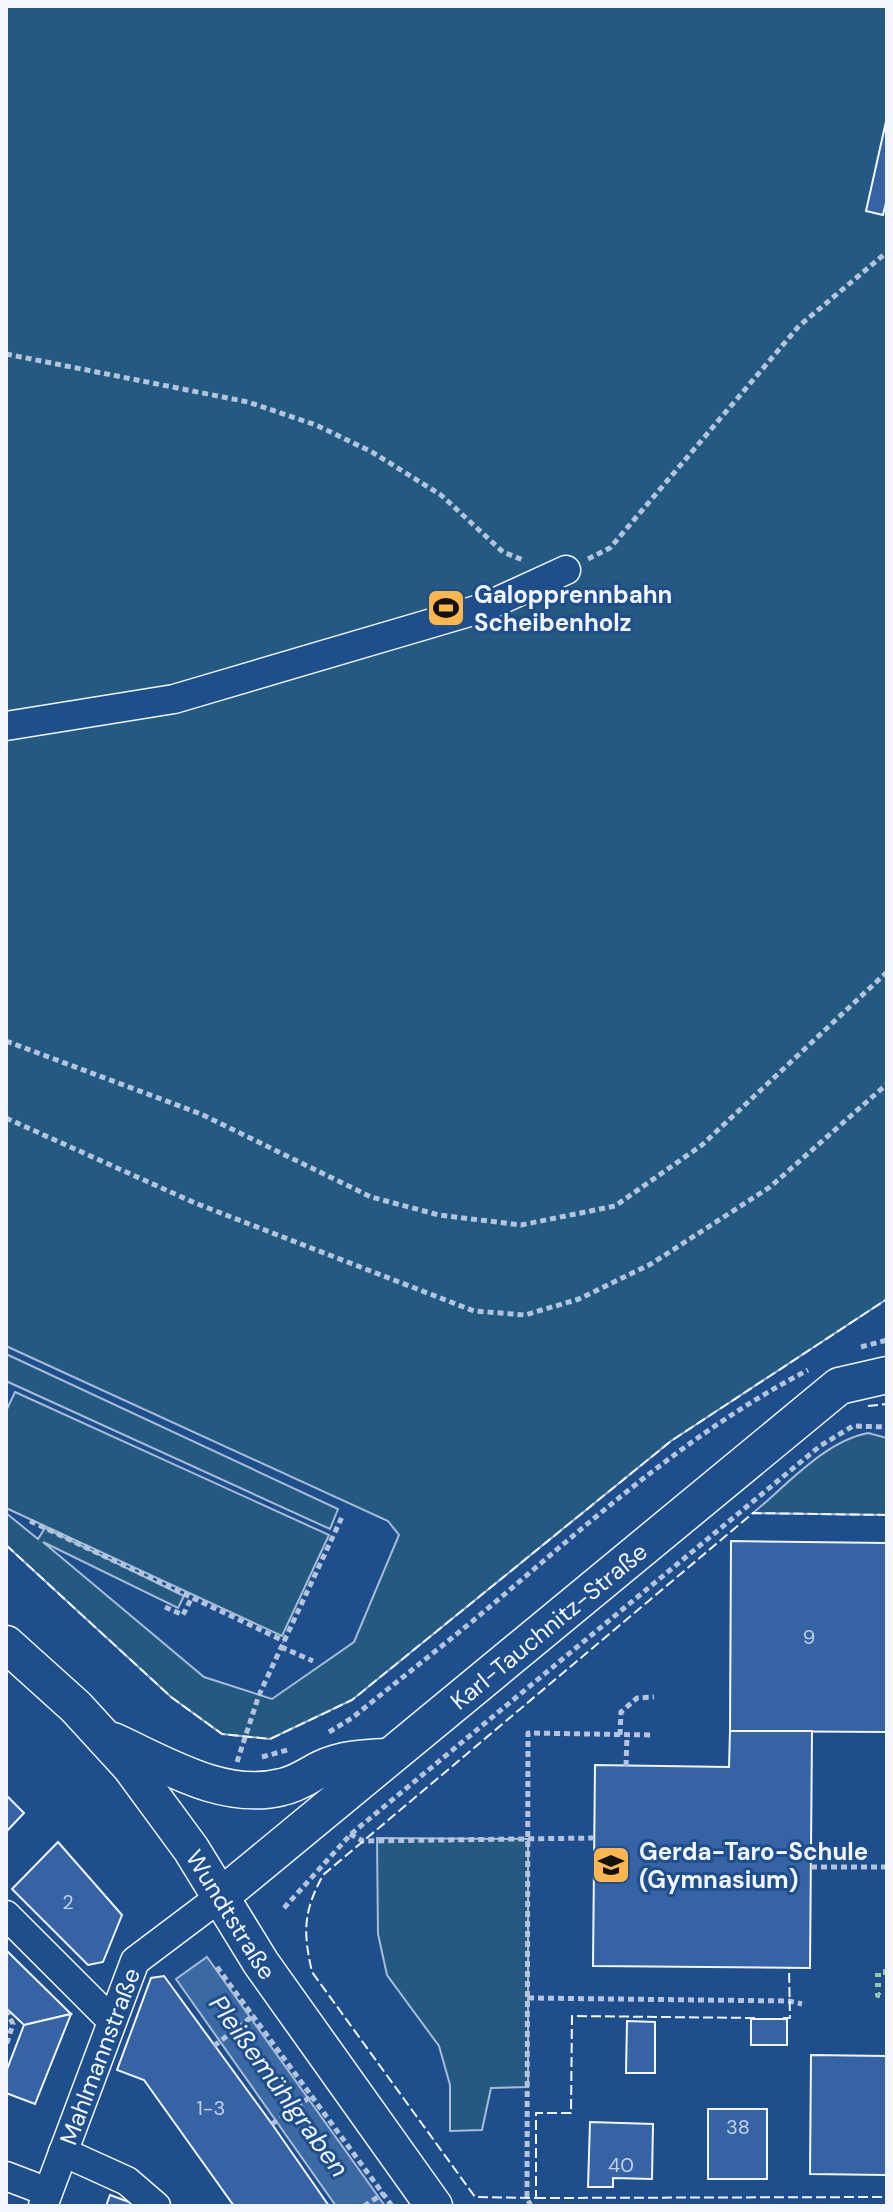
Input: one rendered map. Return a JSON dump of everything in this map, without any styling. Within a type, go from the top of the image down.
[{"type":"main road","name":"Karl-Tauchnitz-Straße","points":[[220,1897],[839,1386],[887,1375]]},
{"type":"main road","name":"Wundtstraße","points":[[6,1644],[105,1738],[178,1831],[261,1963],[434,2206]]},
{"type":"main road","points":[[105,1738],[215,1784],[248,1791],[294,1784],[321,1769],[351,1759],[387,1757]]},
{"type":"street","points":[[6,726],[174,699],[483,608],[566,570]]},
{"type":"street","name":"Mahlmannstraße","points":[[45,2199],[135,1961],[220,1897]]},
{"type":"street","points":[[6,1915],[112,2021]]},
{"type":"street","points":[[63,2152],[127,2181],[156,2206]]},
{"type":"street","points":[[6,2176],[45,2199]]},
{"type":"path","points":[[6,354],[248,402],[316,425],[372,452],[441,495],[503,552],[541,567],[566,570],[610,548],[799,326],[887,252]]},
{"type":"path","points":[[6,1041],[201,1114],[371,1197],[439,1215],[521,1225],[615,1206],[702,1145],[887,972]]},
{"type":"path","points":[[6,1118],[195,1203],[459,1306],[474,1311],[525,1315],[579,1299],[651,1264],[770,1187],[887,1084]]},
{"type":"path","points":[[850,1351],[887,1340]]},
{"type":"path","points":[[320,1738],[352,1718],[632,1483],[756,1397],[810,1368]]},
{"type":"path","points":[[284,1908],[351,1834],[820,1446],[853,1426],[887,1427]]},
{"type":"path","points":[[234,1774],[259,1695],[342,1517]]},
{"type":"path","points":[[30,1521],[192,1597],[313,1661]]},
{"type":"path","points":[[165,1607],[183,1615],[192,1597]]},
{"type":"path","points":[[620,1735],[621,1712],[637,1698],[654,1697]]},
{"type":"path","points":[[531,2206],[527,2198],[528,1733],[652,1735]]},
{"type":"path","points":[[626,1766],[627,1735]]},
{"type":"path","points":[[224,1759],[261,1757],[297,1748]]},
{"type":"path","points":[[337,1829],[363,1841],[595,1838]]},
{"type":"path","points":[[811,1867],[887,1867]]},
{"type":"path","points":[[217,1967],[392,2206]]},
{"type":"path","points":[[528,1998],[789,2001],[802,2004]]},
{"type":"path","points":[[6,2010],[13,2024],[6,2046]]},
{"type":"path","points":[[214,2046],[250,2017]]},
{"type":"path","points":[[272,2124],[308,2099]]},
{"type":"path","points":[[364,2206],[378,2196]]},
{"type":"shaded area","name":"Galopprennbahn Scheibenholz","points":[[6,6],[887,6],[887,1299],[671,1441],[352,1700],[270,1739],[222,1734],[171,1697],[6,1545],[6,1513],[38,1539],[45,1528],[184,1596],[178,1608],[43,1542],[204,1677],[272,1699],[354,1642],[399,1535],[388,1521],[6,1346]]},
{"type":"shaded area","points":[[6,1354],[338,1509],[330,1529],[6,1381]]},
{"type":"shaded area","points":[[15,1392],[329,1535],[282,1636],[6,1508],[6,1411]]},
{"type":"shaded area","points":[[868,1433],[887,1438],[887,1515],[753,1513],[822,1454]]},
{"type":"shaded area","points":[[377,1838],[528,1839],[528,2087],[491,2088],[482,2130],[450,2131],[450,2085],[439,2046],[387,1975],[378,1934]]},
{"type":"water","name":"Pleißemühlgraben","points":[[207,1957],[385,2206],[336,2206],[176,1979]]},
{"type":"building","points":[[887,117],[887,199],[883,215],[866,211]]},
{"type":"building","points":[[731,1541],[887,1543],[887,1732],[730,1731]]},
{"type":"building","points":[[730,1731],[812,1731],[810,1968],[593,1966],[595,1765],[729,1767]]},
{"type":"building","points":[[6,1795],[24,1813],[6,1832]]},
{"type":"building","points":[[58,1842],[122,1915],[103,1962],[88,1965],[12,1889]]},
{"type":"building","points":[[6,1950],[71,2014],[24,2025],[6,2008]]},
{"type":"building","points":[[164,1976],[329,2206],[234,2206],[144,2080],[117,2070],[151,1978]]},
{"type":"building","points":[[71,2014],[35,2104],[6,2093],[6,2072],[24,2025]]},
{"type":"building","points":[[751,2019],[787,2019],[787,2045],[751,2045]]},
{"type":"building","points":[[627,2021],[655,2022],[655,2073],[626,2073]]},
{"type":"building","points":[[811,2055],[887,2056],[886,2175],[810,2174]]},
{"type":"building","points":[[708,2109],[767,2109],[767,2179],[708,2179]]},
{"type":"building","points":[[590,2122],[653,2124],[652,2179],[613,2178],[613,2187],[588,2187]]},
{"type":"building","points":[[110,2195],[140,2206],[106,2206]]},
{"type":"hedge","points":[[887,1972],[878,1972],[878,1995],[887,1995]]},
{"type":"fence","points":[[6,1545],[171,1697],[222,1734],[270,1739],[352,1700],[671,1441],[887,1299]]},
{"type":"fence","points":[[868,1406],[887,1404]]},
{"type":"fence","points":[[755,2018],[572,2016],[571,2113],[536,2113],[536,2198],[475,2197],[312,1972],[306,1933],[308,1911],[323,1875],[753,1513],[887,1515]]},
{"type":"fence","points":[[783,2018],[790,2018],[789,1968]]},
{"type":"fence","points":[[536,2198],[887,2197]]},
{"type":"place","name":"Galopprennbahn Scheibenholz","points":[[446,608]]},
{"type":"place","name":"Gerda-Taro-Schule (Gymnasium)","points":[[611,1865]]}]
